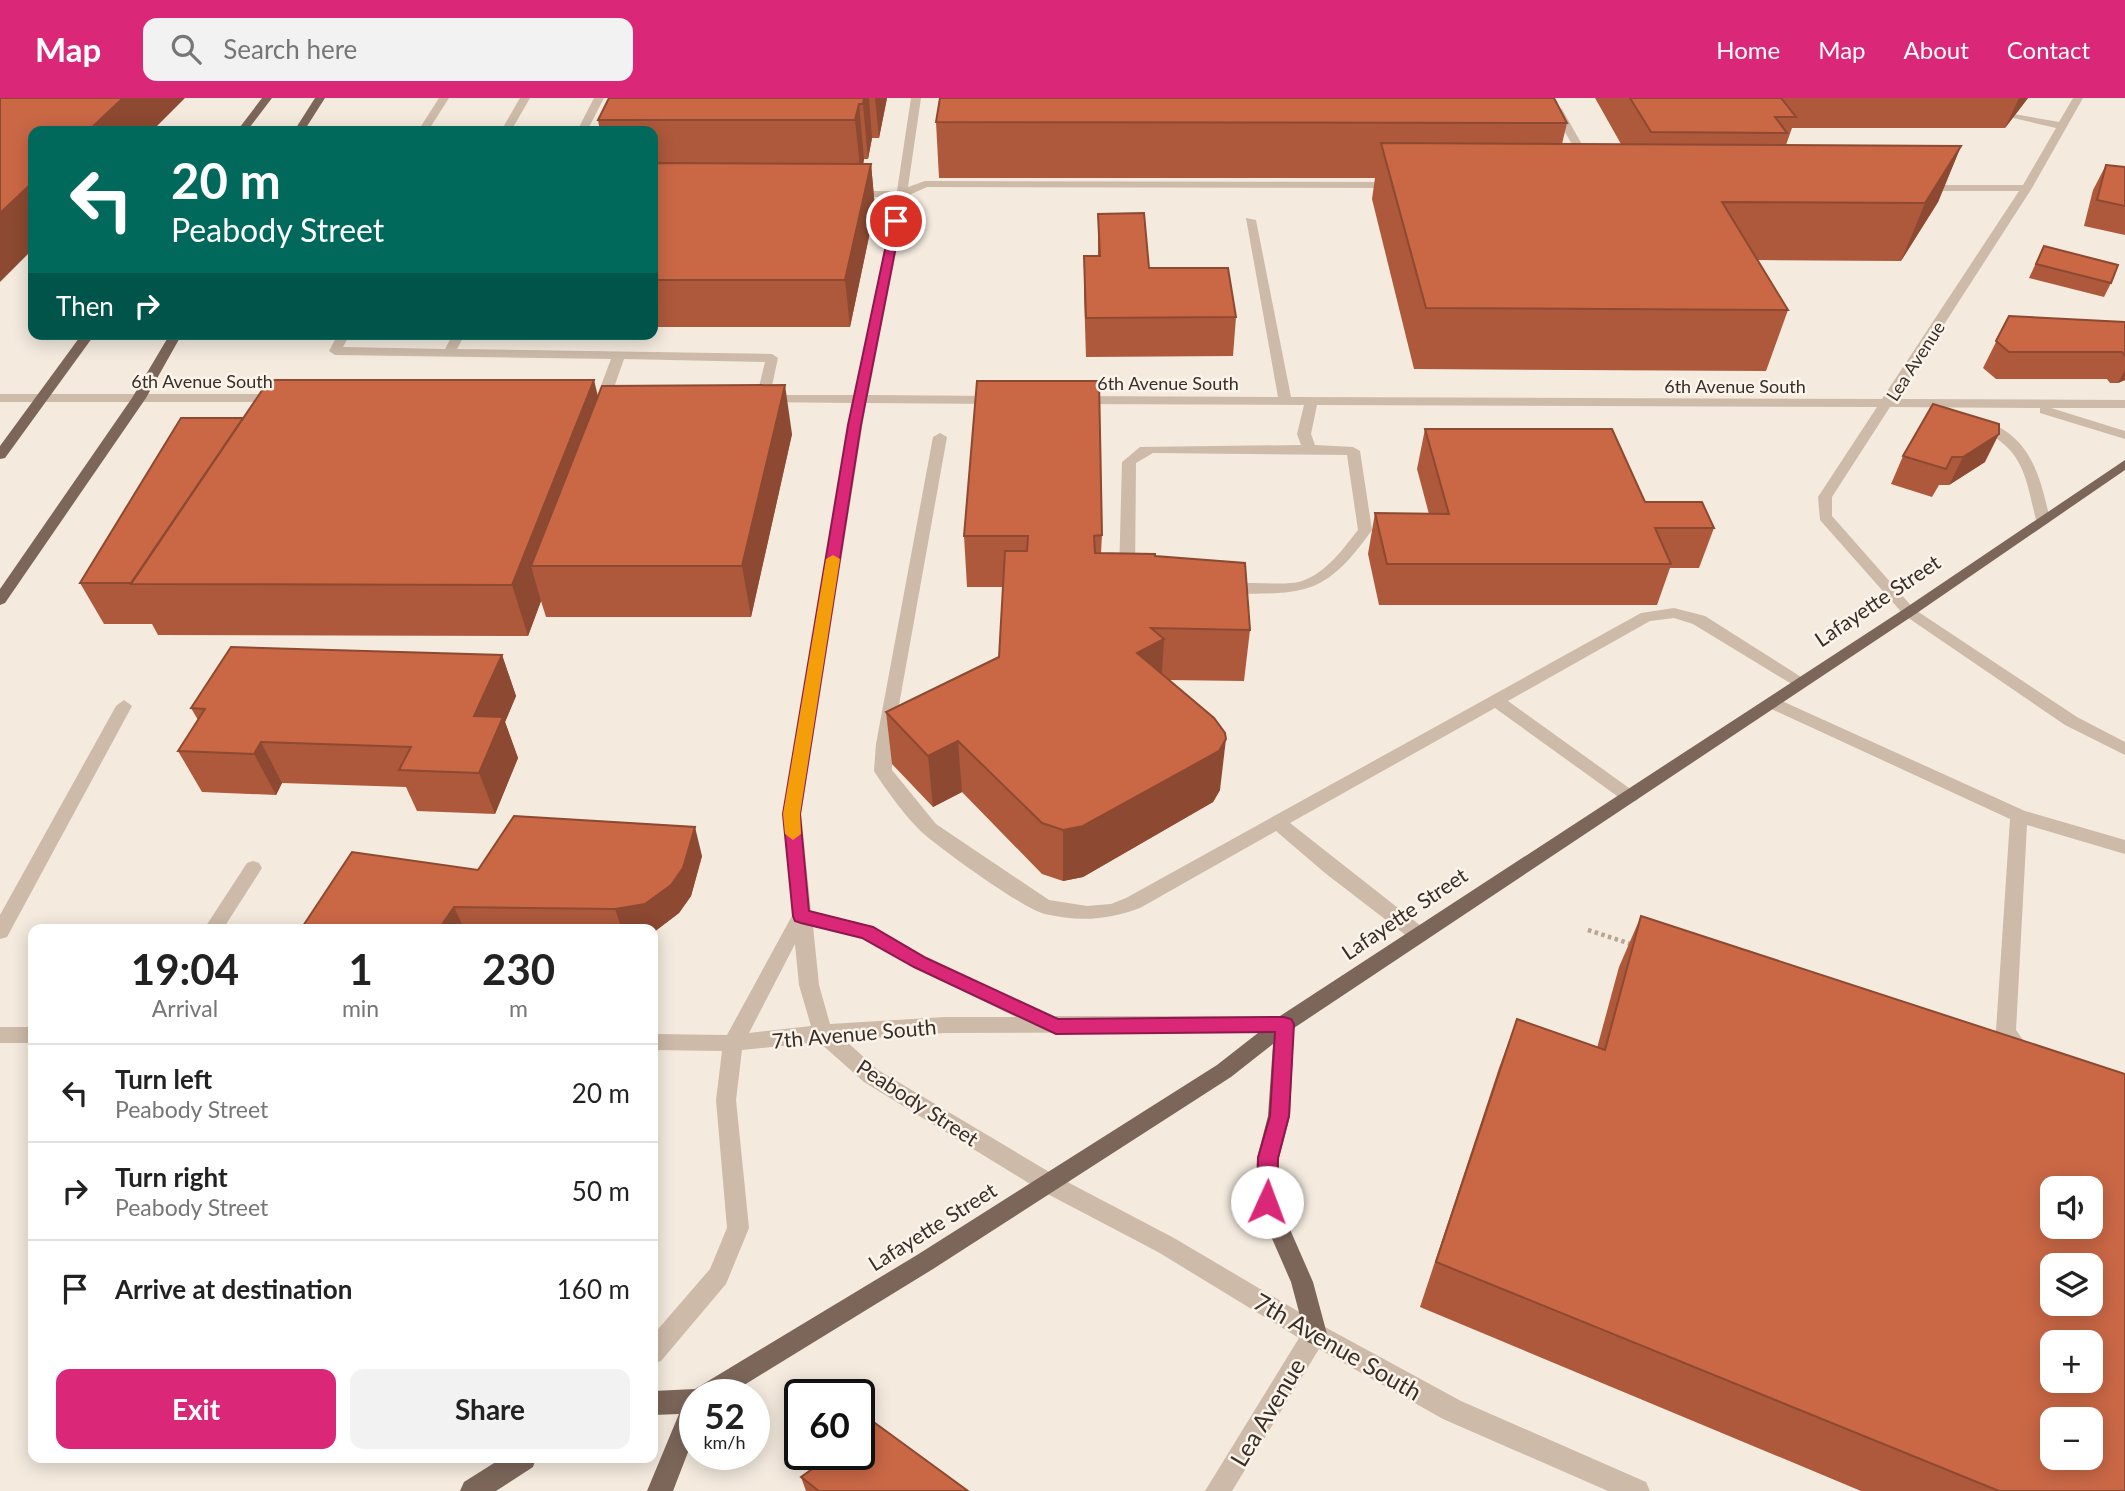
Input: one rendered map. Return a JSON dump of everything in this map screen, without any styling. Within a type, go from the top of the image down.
[{"type":"main road","points":[[246,126],[267,98]]},
{"type":"main road","points":[[302,126],[320,98]]},
{"type":"main road","points":[[0,455],[84,340]]},
{"type":"main road","points":[[0,600],[138,398],[172,340]]},
{"type":"main road","name":"Lafayette Street","points":[[731,1379],[925,1262],[1224,1071],[1284,1024],[1909,612],[2125,464]]},
{"type":"main road","points":[[1284,1024],[1279,1116],[1268,1158],[1267,1202],[1302,1282],[1315,1334]]},
{"type":"main road","points":[[658,1403],[679,1402]]},
{"type":"main road","points":[[660,1491],[679,1443]]},
{"type":"main road","points":[[473,1491],[516,1463]]},
{"type":"street","points":[[426,126],[444,98]]},
{"type":"street","points":[[509,126],[524,98]]},
{"type":"street","points":[[585,126],[599,98]]},
{"type":"street","points":[[823,1033],[809,985],[792,814],[859,400],[902,194],[916,98]]},
{"type":"street","name":"Lea Avenue","points":[[2078,98],[2026,188],[1825,497],[1825,517],[1909,612],[2071,721],[2125,749]]},
{"type":"street","points":[[1557,109],[1596,178]]},
{"type":"street","points":[[2014,117],[2062,127]]},
{"type":"street","points":[[833,194],[902,194],[925,184],[1408,185]]},
{"type":"street","points":[[1907,188],[2026,188]]},
{"type":"street","points":[[1250,220],[1285,401]]},
{"type":"street","points":[[341,340],[335,351],[772,358],[756,399],[1010,400]]},
{"type":"street","points":[[449,353],[456,340]]},
{"type":"street","points":[[603,399],[619,356]]},
{"type":"street","name":"6th Avenue South","points":[[0,398],[299,398]]},
{"type":"street","name":"6th Avenue South","points":[[1065,400],[2125,404]]},
{"type":"street","points":[[1309,449],[1304,434],[1311,401]]},
{"type":"street","points":[[1916,405],[1986,425],[2020,446],[2030,463],[2043,520]]},
{"type":"street","points":[[2029,405],[2125,436]]},
{"type":"street","points":[[940,437],[884,744],[883,771],[930,829],[1045,907],[1087,913],[1112,911],[1133,903],[1646,617],[1674,613],[1699,620],[1801,682]]},
{"type":"street","points":[[1137,590],[1126,584],[1129,462],[1145,450],[1353,451],[1365,530],[1350,549],[1315,582],[1298,588],[1204,589]]},
{"type":"street","points":[[1496,701],[1630,797]]},
{"type":"street","points":[[1771,702],[2019,816],[2125,847]]},
{"type":"street","points":[[0,932],[124,706]]},
{"type":"street","points":[[2019,816],[2006,1031],[2015,1048],[2040,1066]]},
{"type":"street","points":[[1278,823],[1331,868],[1419,935]]},
{"type":"street","points":[[216,924],[253,868]]},
{"type":"street","points":[[801,916],[867,932],[920,962],[1056,1026],[1284,1024]]},
{"type":"street","points":[[658,1347],[718,1276],[738,1228],[726,1100],[733,1043],[801,916]]},
{"type":"street","name":"7th Avenue South","points":[[658,1042],[733,1043],[823,1033],[946,1025],[1056,1026]]},
{"type":"street","name":"Peabody Street","points":[[823,1033],[871,1076],[1048,1183]]},
{"type":"street","points":[[0,1035],[28,1035]]},
{"type":"street","name":"7th Avenue South","points":[[1048,1183],[1166,1245],[1315,1334],[1452,1410],[1637,1491]]},
{"type":"street","name":"Lea Avenue","points":[[1218,1491],[1315,1334]]},
{"type":"path","points":[[1588,930],[1641,948]]},
{"type":"building","points":[[0,98],[123,98],[93,126],[28,126],[28,187],[0,213]]},
{"type":"building","points":[[609,98],[864,98],[863,104],[859,104],[855,120],[598,120]]},
{"type":"building","points":[[940,98],[1554,98],[1567,123],[936,122]]},
{"type":"building","points":[[1630,98],[1781,98],[1796,117],[1775,117],[1787,133],[1651,132]]},
{"type":"building","points":[[1381,143],[1961,146],[1925,203],[1722,202],[1788,310],[1426,308]]},
{"type":"building","points":[[658,163],[871,164],[845,280],[658,280]]},
{"type":"building","points":[[2106,165],[2125,167],[2125,206],[2097,200]]},
{"type":"building","points":[[1144,213],[1149,268],[1228,268],[1236,317],[1086,318],[1084,256],[1100,256],[1098,214]]},
{"type":"building","points":[[2044,246],[2118,265],[2111,283],[2036,264]]},
{"type":"building","points":[[2009,316],[2125,322],[2125,356],[2122,352],[2009,352],[1996,341]]},
{"type":"building","points":[[269,380],[594,380],[512,585],[131,584]]},
{"type":"building","points":[[977,381],[1099,381],[1102,535],[1094,536],[1095,553],[1155,554],[1245,563],[1250,630],[1151,628],[1164,639],[1137,653],[1214,718],[1225,733],[1226,739],[1219,751],[1083,826],[1063,830],[1042,823],[958,741],[928,756],[886,712],[999,657],[1005,551],[1027,551],[1028,536],[964,536]]},
{"type":"building","points":[[785,385],[742,566],[531,566],[602,386]]},
{"type":"building","points":[[1933,404],[1999,424],[1999,434],[1963,457],[1952,457],[1946,469],[1903,456]]},
{"type":"building","points":[[181,418],[243,418],[131,583],[80,583]]},
{"type":"building","points":[[1425,429],[1612,429],[1645,502],[1702,502],[1714,528],[1655,528],[1671,564],[1387,564],[1375,513],[1449,514]]},
{"type":"building","points":[[231,647],[502,655],[474,716],[503,717],[479,773],[399,770],[411,747],[261,742],[254,754],[178,751],[205,709],[191,708]]},
{"type":"building","points":[[514,816],[695,827],[683,868],[671,885],[645,904],[615,909],[454,907],[442,924],[304,924],[352,852],[478,870]]},
{"type":"building","points":[[1641,916],[2125,1074],[2125,1491],[1999,1491],[1436,1262],[1517,1019],[1605,1050]]},
{"type":"building","points":[[875,1423],[968,1491],[819,1491],[801,1477],[811,1470],[875,1470]]},
{"type":"slow traffic","points":[[793,834],[792,814],[833,559]]},
{"type":"route","points":[[896,221],[862,383],[792,814],[801,916],[867,932],[920,962],[1056,1026],[1284,1024],[1279,1116],[1268,1158],[1267,1202]]}]
